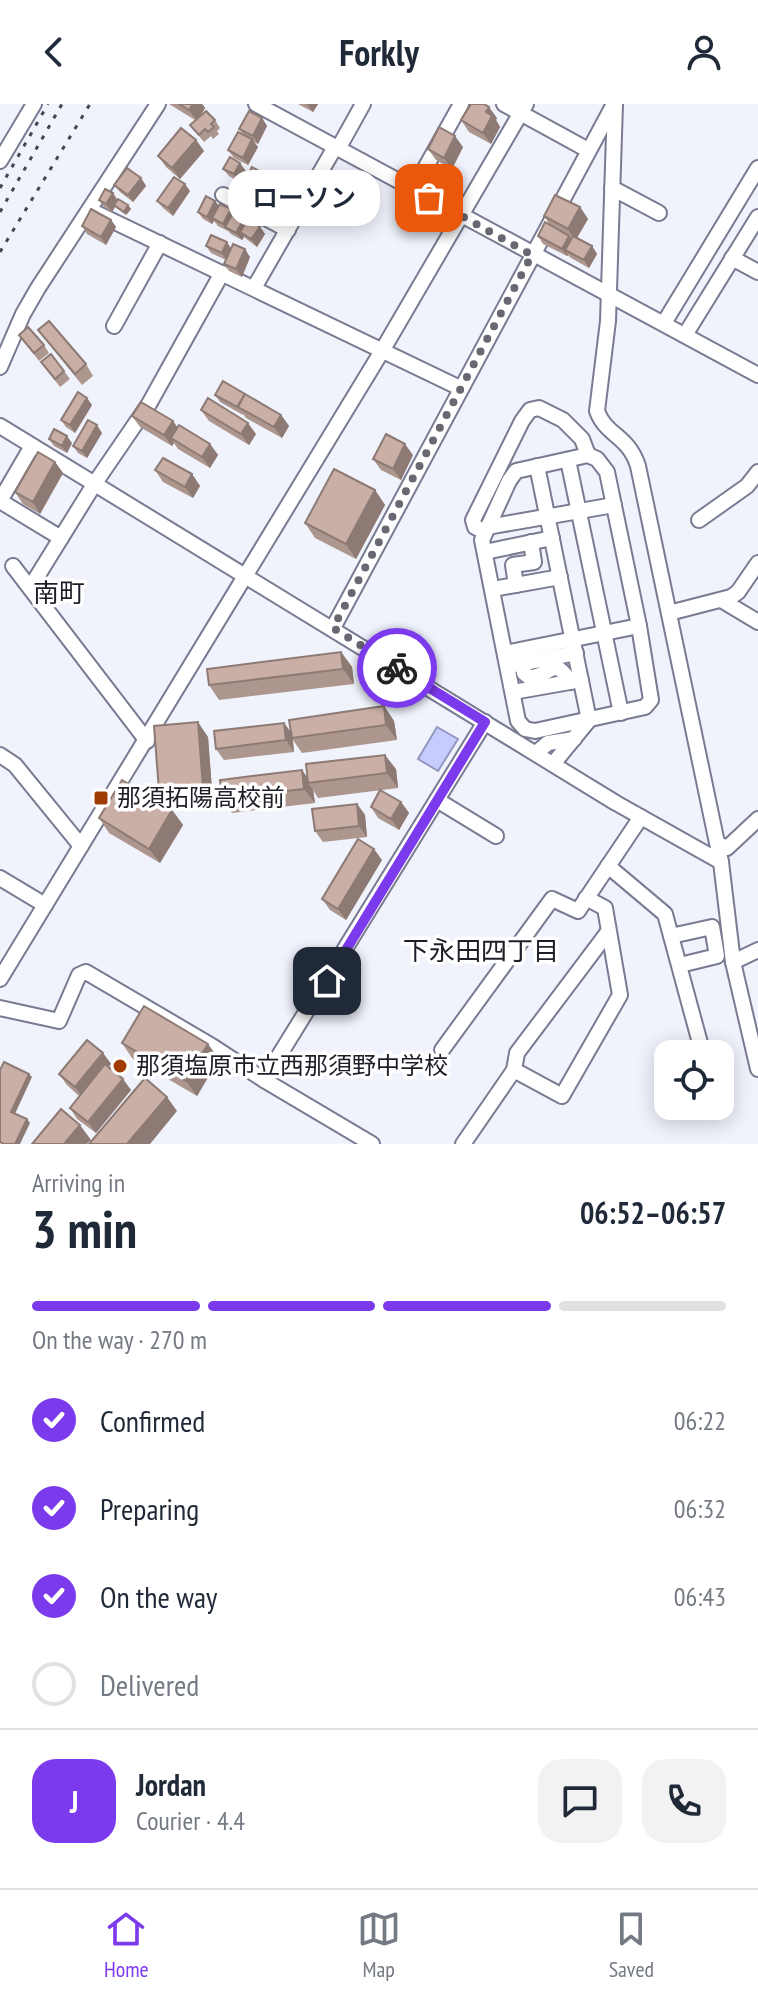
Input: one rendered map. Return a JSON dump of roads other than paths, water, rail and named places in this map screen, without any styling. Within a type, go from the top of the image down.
[{"type":"street","points":[[0,161],[34,104]]},
{"type":"street","points":[[0,367],[31,301],[158,104]]},
{"type":"street","points":[[256,104],[758,375]]},
{"type":"street","points":[[254,288],[363,104]]},
{"type":"street","points":[[413,190],[461,104]]},
{"type":"street","points":[[504,104],[523,108],[588,150]]},
{"type":"street","points":[[333,628],[614,104]]},
{"type":"street","points":[[614,104],[608,293],[597,411],[601,421],[633,451],[651,522],[718,844],[733,962],[758,1069]]},
{"type":"street","points":[[0,979],[382,351],[523,108]]},
{"type":"street","points":[[664,323],[758,168]]},
{"type":"street","points":[[612,188],[659,213]]},
{"type":"street","points":[[223,195],[288,230]]},
{"type":"street","points":[[90,210],[460,388]]},
{"type":"street","points":[[685,335],[758,217]]},
{"type":"street","points":[[114,326],[160,243]]},
{"type":"street","points":[[732,258],[758,272]]},
{"type":"street","points":[[30,588],[95,483],[149,404],[222,273]]},
{"type":"street","points":[[588,455],[582,439],[563,420],[539,408],[530,410],[473,520],[475,527],[486,530],[614,505]]},
{"type":"street","points":[[0,426],[553,764],[721,862]]},
{"type":"street","points":[[32,446],[0,501],[61,538]]},
{"type":"street","points":[[588,455],[597,459],[607,472],[651,700],[645,707],[621,713],[535,731],[525,729],[518,721],[512,661],[482,540],[516,471],[588,455]]},
{"type":"street","points":[[568,460],[621,713]]},
{"type":"street","points":[[537,466],[575,646],[576,681],[589,720]]},
{"type":"street","points":[[699,520],[747,486],[758,472]]},
{"type":"street","points":[[485,552],[552,538]]},
{"type":"street","points":[[516,585],[513,565],[534,562],[531,542]]},
{"type":"street","points":[[669,613],[723,601],[738,592],[758,563]]},
{"type":"street","points":[[13,566],[147,741]]},
{"type":"street","points":[[493,589],[560,577]]},
{"type":"street","points":[[723,601],[758,622]]},
{"type":"street","points":[[512,661],[575,646],[603,633],[639,626]]},
{"type":"street","points":[[512,661],[529,677],[536,678],[551,668],[558,668],[576,681]]},
{"type":"street","points":[[513,692],[576,681]]},
{"type":"street","points":[[553,764],[589,720]]},
{"type":"street","points":[[264,1080],[485,722]]},
{"type":"street","points":[[536,753],[548,743],[574,739]]},
{"type":"street","points":[[0,755],[15,765],[81,846]]},
{"type":"street","points":[[437,800],[496,836]]},
{"type":"street","points":[[442,1050],[552,899],[578,911],[641,817]]},
{"type":"street","points":[[718,844],[727,848],[758,819]]},
{"type":"street","points":[[608,866],[665,914],[699,1040]]},
{"type":"street","points":[[0,878],[45,905]]},
{"type":"street","points":[[514,1070],[562,1096],[620,995],[605,908],[586,898]]},
{"type":"street","points":[[671,936],[712,927],[717,956],[680,965]]},
{"type":"street","points":[[463,1144],[514,1070],[517,1053],[608,932]]},
{"type":"street","points":[[733,962],[758,950]]},
{"type":"street","points":[[0,1008],[59,1021],[79,975],[86,972],[372,1144]]},
{"type":"water","points":[[437,727],[458,739],[438,771],[418,759]]},
{"type":"railway","points":[[0,188],[48,104]]},
{"type":"railway","points":[[0,212],[62,104]]},
{"type":"railway","points":[[0,252],[90,104]]},
{"type":"place","name":"ローソン","points":[[429,198]]},
{"type":"place","name":"那須拓陽高校前","points":[[101,798]]},
{"type":"place","name":"那須塩原市立西那須野中学校","points":[[120,1066]]},
{"type":"district","name":"南町","points":[[59,593]]},
{"type":"district","name":"下永田四丁目","points":[[481,951]]}]
